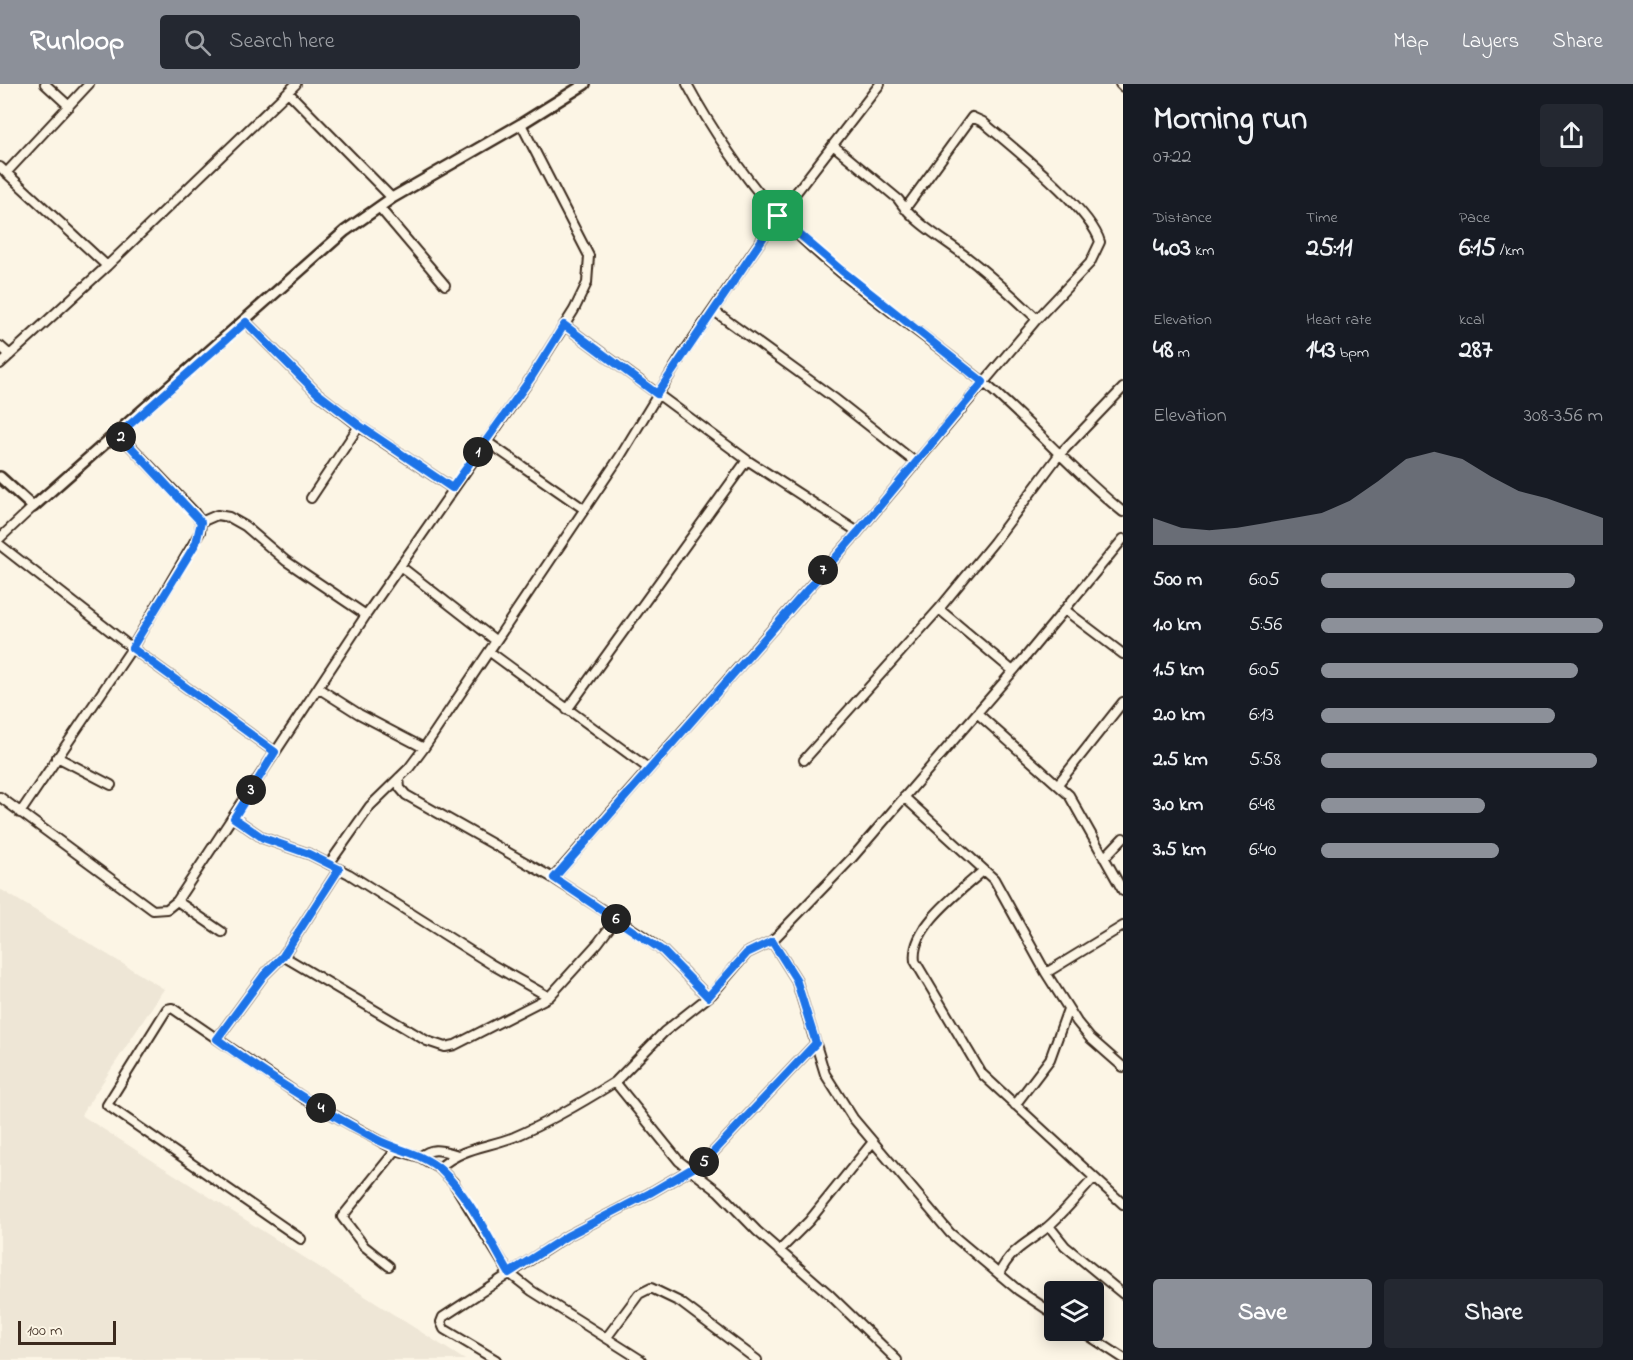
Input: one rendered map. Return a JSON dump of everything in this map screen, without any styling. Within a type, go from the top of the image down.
[{"type":"street","points":[[45,84],[69,106]]},
{"type":"street","points":[[89,84],[3,170],[107,266]]},
{"type":"street","points":[[0,364],[107,266],[296,84]]},
{"type":"street","points":[[0,538],[246,322],[345,231],[392,198],[521,124],[585,84]]},
{"type":"street","points":[[687,84],[752,184],[778,216],[841,270],[983,382],[1123,512]]},
{"type":"street","points":[[329,864],[370,806],[399,778],[424,748],[621,455],[657,394],[778,216],[880,84]]},
{"type":"street","points":[[288,92],[392,198]]},
{"type":"street","points":[[554,878],[648,768],[858,532],[1037,319],[1090,263],[1101,242],[1097,231],[1050,180],[983,122],[972,117],[905,209]]},
{"type":"street","points":[[0,797],[153,910],[167,909],[177,901],[366,615],[582,298],[589,270],[589,256],[521,124]]},
{"type":"street","points":[[834,146],[898,199],[905,209],[1011,294],[1037,319]]},
{"type":"street","points":[[379,207],[445,285]]},
{"type":"street","points":[[714,311],[834,398],[915,462]]},
{"type":"street","points":[[246,322],[298,376],[360,426],[452,488]]},
{"type":"street","points":[[564,325],[747,460],[858,532]]},
{"type":"street","points":[[0,346],[10,355]]},
{"type":"street","points":[[804,760],[939,609],[994,542],[1059,455],[1123,388]]},
{"type":"street","points":[[311,498],[360,426]]},
{"type":"street","points":[[119,434],[201,522]]},
{"type":"street","points":[[486,441],[584,509]]},
{"type":"street","points":[[567,710],[747,460]]},
{"type":"street","points":[[0,477],[33,507]]},
{"type":"street","points":[[201,522],[217,515],[237,522],[286,561],[366,615]]},
{"type":"street","points":[[21,813],[132,648],[196,543],[201,522]]},
{"type":"street","points":[[439,1168],[455,1154],[514,1137],[572,1108],[615,1082],[664,1032],[708,997],[747,953],[772,941],[852,858],[1123,539]]},
{"type":"street","points":[[0,545],[132,648],[275,752]]},
{"type":"street","points":[[400,566],[495,640]]},
{"type":"street","points":[[939,609],[1013,671]]},
{"type":"street","points":[[1065,610],[1123,654]]},
{"type":"street","points":[[490,652],[648,768]]},
{"type":"street","points":[[318,688],[359,714],[424,748]]},
{"type":"street","points":[[1058,784],[1123,702]]},
{"type":"street","points":[[977,713],[1058,784],[1072,801],[1123,891]]},
{"type":"street","points":[[57,757],[111,785]]},
{"type":"street","points":[[399,778],[400,788],[406,795],[554,878],[663,951],[708,997]]},
{"type":"street","points":[[904,797],[984,870],[1003,891],[1046,973],[1068,1009],[1090,1038],[1123,1067]]},
{"type":"street","points":[[234,818],[263,838],[339,869],[491,964],[549,996]]},
{"type":"street","points":[[1104,858],[1123,838]]},
{"type":"street","points":[[217,1039],[264,975],[283,956],[339,869]]},
{"type":"street","points":[[984,870],[926,925],[914,950],[915,961],[974,1063],[1015,1105],[1123,1204]]},
{"type":"street","points":[[177,901],[222,932]]},
{"type":"street","points":[[283,956],[427,1041],[445,1047],[455,1045],[549,996],[616,919]]},
{"type":"street","points":[[1046,973],[1123,926]]},
{"type":"street","points":[[772,941],[796,979],[825,1074],[872,1143],[950,1233],[999,1274],[1044,1307]]},
{"type":"street","points":[[301,1239],[107,1105],[167,1009],[172,1008],[305,1099],[396,1150],[420,1157],[439,1168],[453,1182],[509,1273],[532,1291],[641,1360]]},
{"type":"street","points":[[1015,1105],[1050,1059],[1068,1009]]},
{"type":"street","points":[[496,1360],[449,1332],[441,1322],[443,1317],[567,1236],[650,1193],[705,1161],[734,1133],[816,1043]]},
{"type":"street","points":[[615,1082],[652,1131],[689,1169],[718,1191],[897,1360]]},
{"type":"street","points":[[779,1251],[809,1221],[872,1143]]},
{"type":"street","points":[[420,1157],[428,1150],[436,1149],[455,1154]]},
{"type":"street","points":[[389,1266],[364,1246],[342,1217],[396,1150]]},
{"type":"street","points":[[999,1274],[1007,1258],[1019,1246],[1048,1226],[1095,1178]]},
{"type":"street","points":[[1048,1226],[1065,1246],[1123,1293]]},
{"type":"street","points":[[607,1337],[635,1299],[651,1288],[680,1302],[757,1360]]},
{"type":"street","points":[[1097,1341],[1123,1358]]},
{"type":"shaded area","points":[[0,889],[164,989],[81,1115],[465,1360],[0,1360]]},
{"type":"route","points":[[778,216],[799,236],[983,382],[858,532],[785,612],[554,878],[663,951],[708,997],[741,958],[772,941],[796,979],[816,1043],[767,1098],[705,1161],[650,1193],[567,1236],[509,1273],[453,1182],[439,1168],[420,1157],[396,1150],[305,1099],[217,1039],[264,975],[283,956],[339,869],[309,854],[263,838],[234,818],[275,752],[132,648],[196,543],[201,522],[119,434],[246,322],[317,393],[360,426],[452,488],[531,378],[564,325],[657,394],[778,216]]}]
